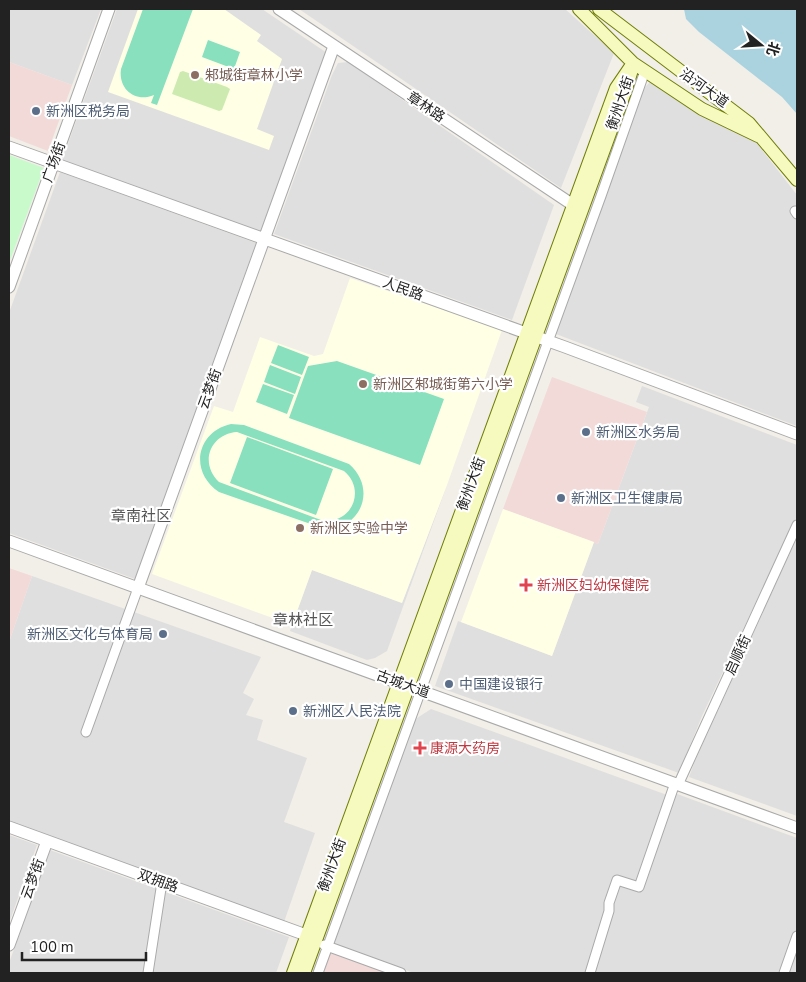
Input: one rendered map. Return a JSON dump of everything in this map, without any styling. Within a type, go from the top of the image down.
[{"type":"main road","points":[[579,9],[634,63],[645,71],[702,109],[762,138]]},
{"type":"main road","name":"沿河大道","points":[[599,9],[749,123],[797,180]]},
{"type":"main road","name":"衡州大街","points":[[531,335],[573,205],[616,88],[634,63]]},
{"type":"main road","name":"衡州大街","points":[[292,973],[311,938],[531,335],[625,92],[634,63]]},
{"type":"main road","name":"衡州大街","points":[[304,973],[311,938]]},
{"type":"street","name":"广场街","points":[[9,287],[110,9]]},
{"type":"street","name":"章林路","points":[[279,9],[573,205]]},
{"type":"street","name":"云梦街","points":[[86,732],[334,46]]},
{"type":"street","points":[[318,973],[645,71]]},
{"type":"street","name":"人民路","points":[[9,147],[548,341],[797,434]]},
{"type":"street","name":"启顺街","points":[[590,973],[609,911],[609,902],[618,880],[639,887],[677,784],[797,525]]},
{"type":"street","name":"古城大道","points":[[9,541],[797,828]]},
{"type":"street","name":"双拥路","points":[[9,827],[162,882],[401,973]]},
{"type":"street","name":"云梦街","points":[[9,945],[47,840]]},
{"type":"street","points":[[148,973],[162,882]]},
{"type":"street","points":[[784,973],[797,936]]},
{"type":"shaded area","points":[[9,9],[101,9],[72,85],[9,62]]},
{"type":"shaded area","points":[[117,9],[262,9],[327,53],[261,233],[62,160]]},
{"type":"shaded area","name":"邾城街章林小学","points":[[138,9],[224,9],[261,35],[257,41],[282,59],[257,129],[274,136],[269,150],[108,92]]},
{"type":"shaded area","points":[[299,9],[565,9],[614,53],[561,188]]},
{"type":"shaded area","name":"新洲区税务局","points":[[9,62],[72,85],[48,151],[9,136]]},
{"type":"shaded area","points":[[348,62],[554,205],[512,320],[274,234],[332,75],[338,63]]},
{"type":"shaded area","points":[[650,82],[752,137],[797,195],[797,426],[556,334],[643,89]]},
{"type":"shaded area","points":[[60,172],[256,243],[135,579],[9,533],[9,313]]},
{"type":"shaded area","points":[[350,278],[502,330],[447,485],[402,603],[312,570],[292,625],[152,574],[214,406],[233,412],[260,337],[314,356],[323,354]]},
{"type":"shaded area","points":[[552,377],[647,412],[598,544],[503,509]]},
{"type":"shaded area","points":[[642,386],[797,445],[797,516],[702,716],[679,773],[435,686],[458,621],[552,656],[594,542],[598,544],[649,407],[636,402]]},
{"type":"shaded area","points":[[447,485],[387,651],[367,660],[290,631],[312,570],[402,603]]},
{"type":"shaded area","name":"新洲区妇幼保健院","points":[[503,509],[594,542],[552,656],[461,622]]},
{"type":"shaded area","points":[[797,538],[797,816],[689,777]]},
{"type":"shaded area","points":[[9,568],[32,576],[9,642]]},
{"type":"shaded area","points":[[32,576],[261,657],[243,693],[254,699],[246,715],[263,720],[257,740],[307,758],[284,822],[315,833],[284,922],[9,821],[9,642]]},
{"type":"shaded area","points":[[431,709],[667,795],[669,791],[797,838],[797,973],[414,973],[334,944],[414,720]]},
{"type":"shaded area","points":[[9,835],[37,845],[9,923]]},
{"type":"shaded area","points":[[50,850],[289,937],[276,973],[9,973],[9,963]]},
{"type":"shaded area","points":[[330,952],[387,973],[322,973]]},
{"type":"green space","points":[[143,9],[193,9],[157,105],[151,103],[154,95],[147,97],[134,96],[129,93],[122,83],[121,69]]},
{"type":"green space","points":[[208,40],[240,52],[234,69],[202,57]]},
{"type":"green space","points":[[183,71],[230,89],[222,110],[219,111],[172,94],[180,72]]},
{"type":"green space","points":[[9,155],[44,168],[9,263]]},
{"type":"green space","points":[[278,345],[309,357],[302,375],[271,363]]},
{"type":"green space","points":[[337,361],[444,399],[420,465],[289,418],[308,366]]},
{"type":"green space","points":[[270,365],[301,377],[295,394],[264,382]]},
{"type":"green space","points":[[263,384],[294,395],[287,414],[256,402]]},
{"type":"green space","points":[[231,424],[244,425],[349,464],[358,474],[362,484],[361,506],[356,515],[338,527],[325,529],[219,492],[209,484],[200,464],[204,444],[210,435],[219,428]],"holes":[[[237,432],[344,471],[351,479],[354,488],[355,496],[352,505],[348,512],[340,518],[321,520],[219,482],[213,474],[209,458],[210,451],[220,438]]]},
{"type":"green space","points":[[247,437],[333,469],[316,515],[230,483]]},
{"type":"water","points":[[684,9],[797,9],[797,114],[782,97],[699,32],[686,19]]},
{"type":"place","name":"邾城街章林小学","points":[[195,75]]},
{"type":"place","name":"新洲区税务局","points":[[36,111]]},
{"type":"place","name":"新洲区邾城街第六小学","points":[[363,384]]},
{"type":"place","name":"新洲区水务局","points":[[586,432]]},
{"type":"place","name":"新洲区卫生健康局","points":[[561,498]]},
{"type":"place","name":"新洲区实验中学","points":[[300,528]]},
{"type":"place","name":"新洲区妇幼保健院","points":[[526,585]]},
{"type":"place","name":"新洲区文化与体育局","points":[[163,634]]},
{"type":"place","name":"中国建设银行","points":[[449,684]]},
{"type":"place","name":"新洲区人民法院","points":[[293,711]]},
{"type":"place","name":"康源大药房","points":[[420,748]]},
{"type":"district","name":"章南社区","points":[[141,516]]},
{"type":"district","name":"章林社区","points":[[303,620]]}]
